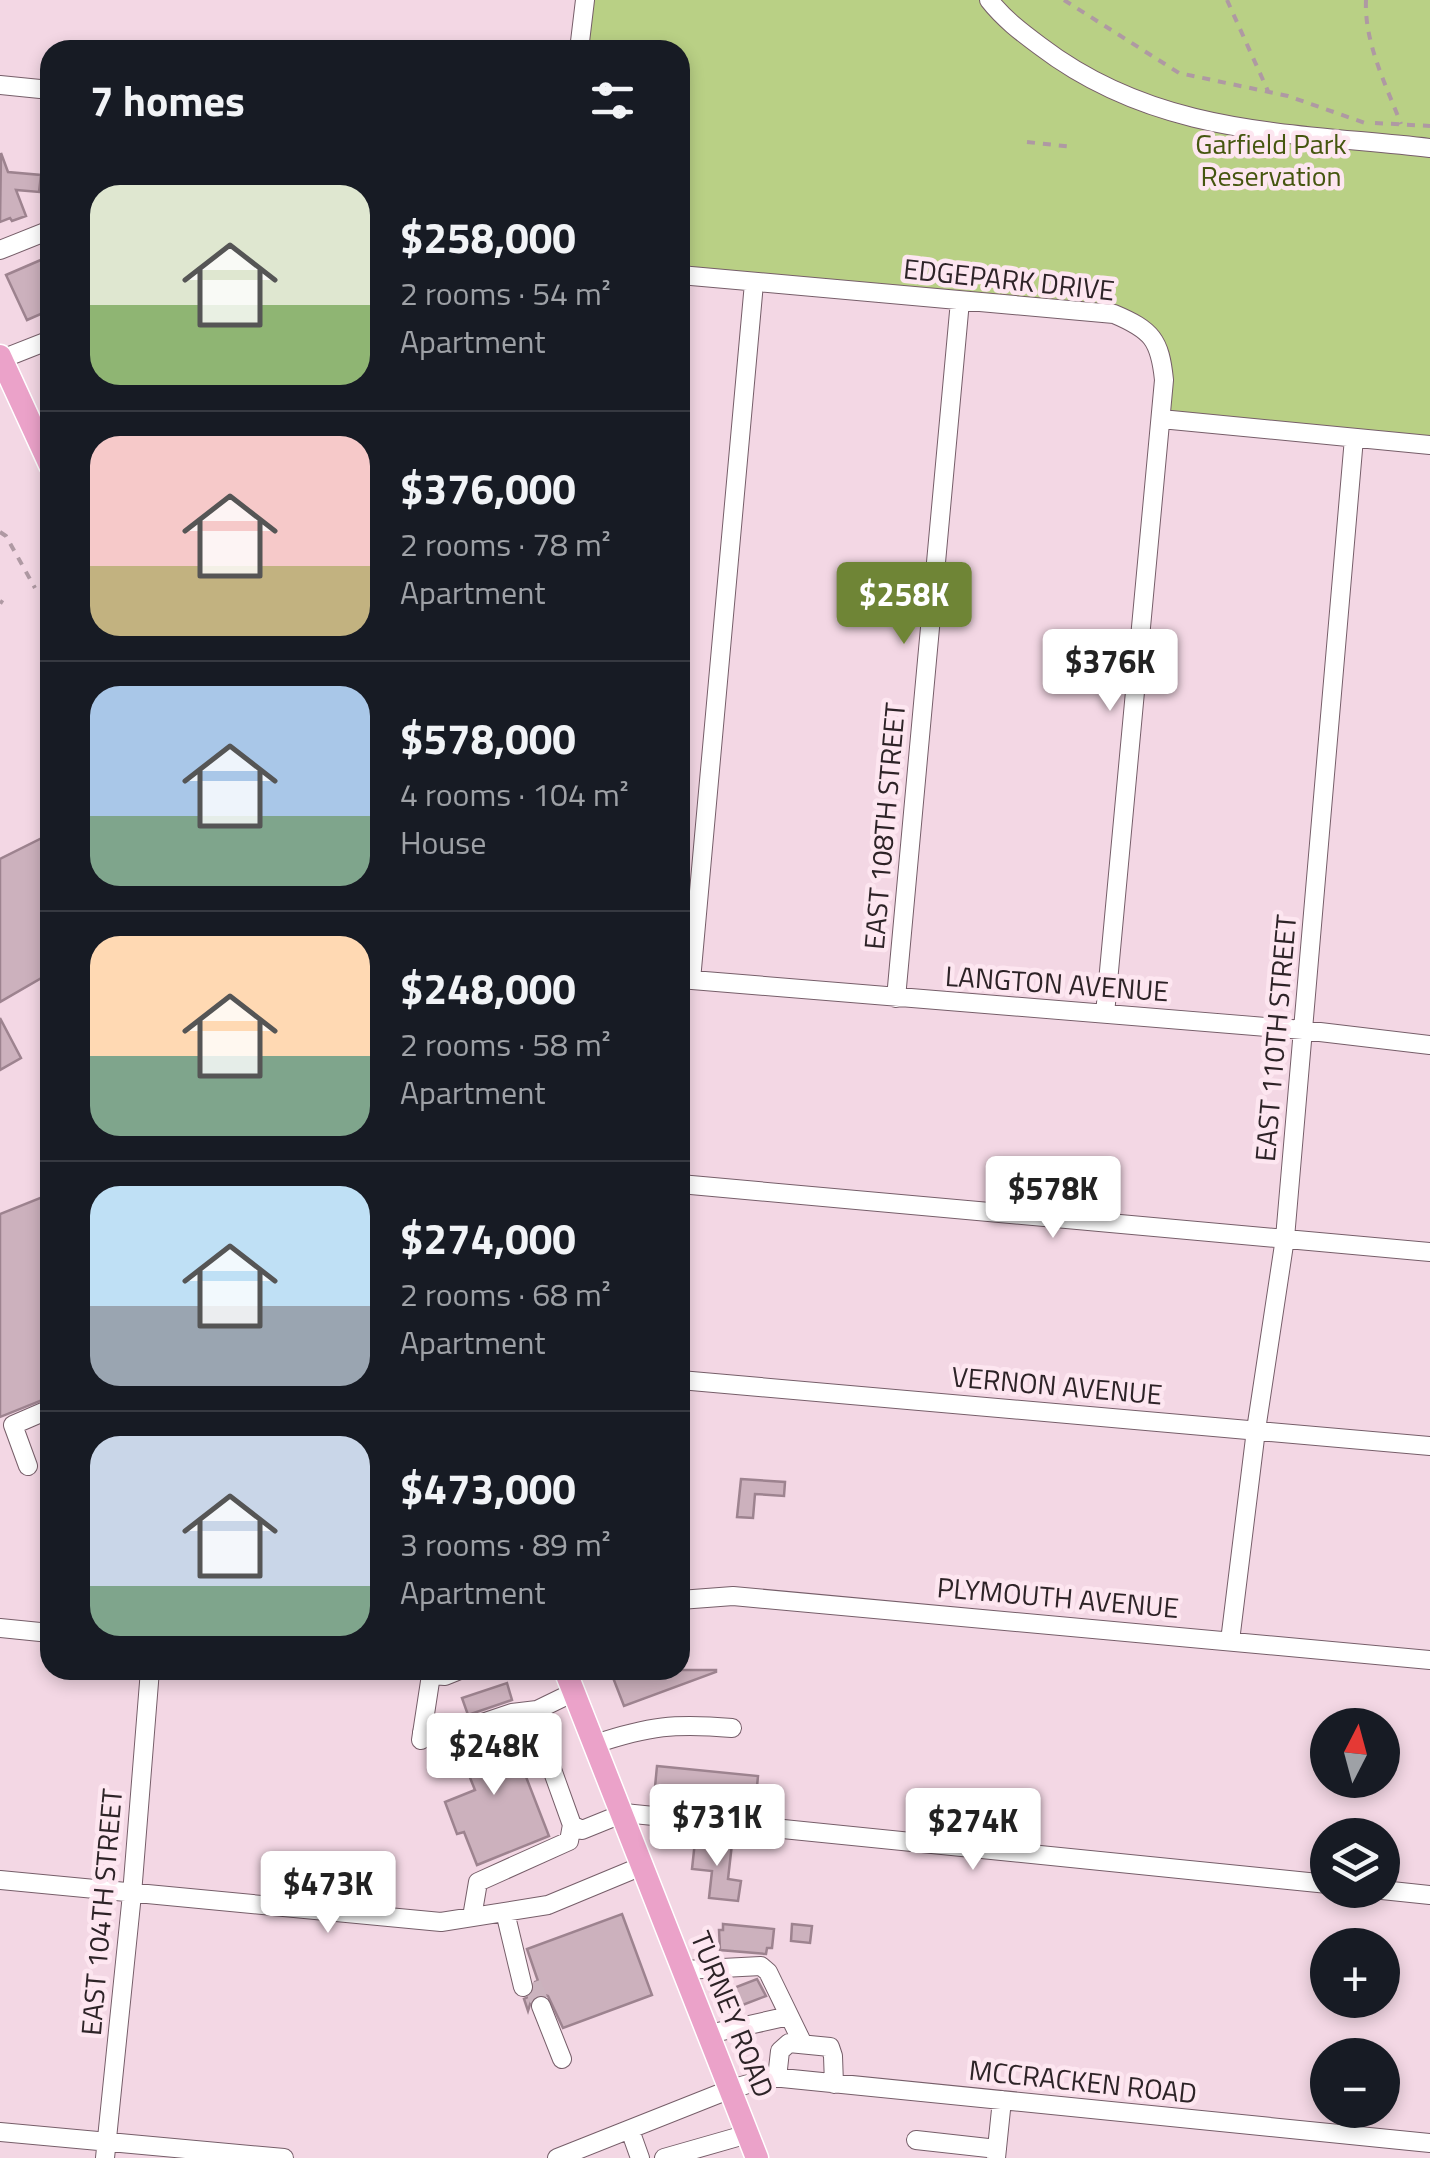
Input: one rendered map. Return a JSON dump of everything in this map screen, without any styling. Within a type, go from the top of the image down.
[{"type":"main road","points":[[1,357],[40,443]]},
{"type":"main road","name":"TURNEY ROAD","points":[[569,1680],[757,2158]]},
{"type":"street","points":[[581,40],[585,0]]},
{"type":"street","points":[[989,0],[1003,18],[1075,72],[1173,113],[1258,132],[1430,148]]},
{"type":"street","points":[[0,85],[40,89]]},
{"type":"street","points":[[0,250],[40,234]]},
{"type":"street","name":"EDGEPARK DRIVE","points":[[690,276],[1114,314],[1138,324],[1153,336],[1162,357],[1161,419],[1106,1014]]},
{"type":"street","points":[[690,939],[754,283]]},
{"type":"street","name":"EAST 108TH STREET","points":[[896,998],[960,300]]},
{"type":"street","points":[[1,357],[40,343]]},
{"type":"street","points":[[1161,419],[1430,445]]},
{"type":"street","name":"EAST 110TH STREET","points":[[1230,1641],[1285,1238],[1354,438]]},
{"type":"street","name":"LANGTON AVENUE","points":[[690,980],[1303,1030],[1430,1045]]},
{"type":"street","points":[[690,1185],[1430,1252]]},
{"type":"street","name":"VERNON AVENUE","points":[[690,1381],[1430,1446]]},
{"type":"street","points":[[28,1466],[13,1425],[40,1413]]},
{"type":"street","name":"PLYMOUTH AVENUE","points":[[690,1599],[732,1596],[1430,1660]]},
{"type":"street","points":[[0,1628],[40,1632]]},
{"type":"street","name":"EAST 104TH STREET","points":[[106,2150],[149,1680]]},
{"type":"street","points":[[427,1680],[422,1737],[450,1734],[512,1713],[537,1710],[574,1692]]},
{"type":"street","points":[[472,1917],[478,1882],[569,1841],[572,1825],[546,1760],[535,1722],[537,1710]]},
{"type":"street","points":[[595,1744],[646,1727],[682,1723],[732,1728]]},
{"type":"street","points":[[572,1825],[582,1830],[624,1814],[1310,1882]]},
{"type":"street","points":[[0,1880],[441,1922],[548,1905],[642,1866]]},
{"type":"street","points":[[1400,1892],[1430,1894]]},
{"type":"street","points":[[508,1911],[528,1985]]},
{"type":"street","points":[[684,1970],[760,1966],[768,1972],[803,2044]]},
{"type":"street","points":[[537,2007],[558,2061]]},
{"type":"street","points":[[710,2034],[790,2016]]},
{"type":"street","points":[[778,2078],[780,2051],[789,2043],[803,2044],[830,2047],[834,2056],[834,2084]]},
{"type":"street","name":"MCCRACKEN ROAD","points":[[556,2158],[732,2089],[778,2078],[1430,2143]]},
{"type":"street","points":[[916,2140],[996,2154],[1002,2100]]},
{"type":"street","points":[[630,2130],[640,2158]]},
{"type":"street","points":[[0,2132],[106,2150],[284,2158]]},
{"type":"street","points":[[664,2158],[708,2152],[748,2134]]},
{"type":"path","points":[[1064,0],[1179,73],[1268,91],[1367,123],[1430,126]]},
{"type":"path","points":[[1228,0],[1268,91]]},
{"type":"path","points":[[1366,0],[1365,16],[1374,54],[1401,124]]},
{"type":"path","points":[[1027,142],[1073,147]]},
{"type":"path","points":[[0,532],[35,588]]},
{"type":"green space","name":"Garfield Park Reservation","points":[[585,0],[1430,0],[1430,445],[1161,419],[1164,380],[1138,324],[690,276],[690,40],[580,40]]},
{"type":"building","points":[[1,153],[8,172],[40,175],[40,184],[39,192],[16,190],[26,216],[0,222]]},
{"type":"building","points":[[40,260],[40,314],[27,320],[6,275]]},
{"type":"building","points":[[40,839],[40,979],[0,1002],[0,859]]},
{"type":"building","points":[[0,1018],[21,1058],[0,1070]]},
{"type":"building","points":[[40,1198],[40,1401],[0,1417],[0,1214]]},
{"type":"building","points":[[741,1479],[785,1482],[784,1496],[755,1494],[753,1518],[737,1517]]},
{"type":"building","points":[[690,1670],[716,1670],[716,1672],[624,1706],[614,1680],[690,1680]]},
{"type":"building","points":[[507,1683],[512,1700],[468,1715],[462,1698]]},
{"type":"building","points":[[507,1728],[549,1836],[477,1865],[464,1832],[457,1834],[445,1802],[475,1790],[464,1763],[447,1769],[438,1746],[454,1746]]},
{"type":"building","points":[[657,1766],[758,1776],[756,1797],[655,1787]]},
{"type":"building","points":[[695,1841],[732,1844],[728,1879],[741,1881],[738,1901],[709,1898],[712,1871],[692,1869]]},
{"type":"building","points":[[622,1914],[652,1995],[563,2028],[548,1996],[532,1998],[528,2011],[524,1999],[532,1995],[538,1981],[527,1949]]},
{"type":"building","points":[[723,1924],[774,1929],[772,1948],[767,1948],[766,1954],[720,1950],[719,1930],[723,1930]]},
{"type":"building","points":[[792,1924],[812,1926],[810,1943],[791,1941]]},
{"type":"building","points":[[757,1979],[766,1996],[732,2009],[726,1991]]},
{"type":"tunnel","points":[[532,1983],[541,2006]]}]
